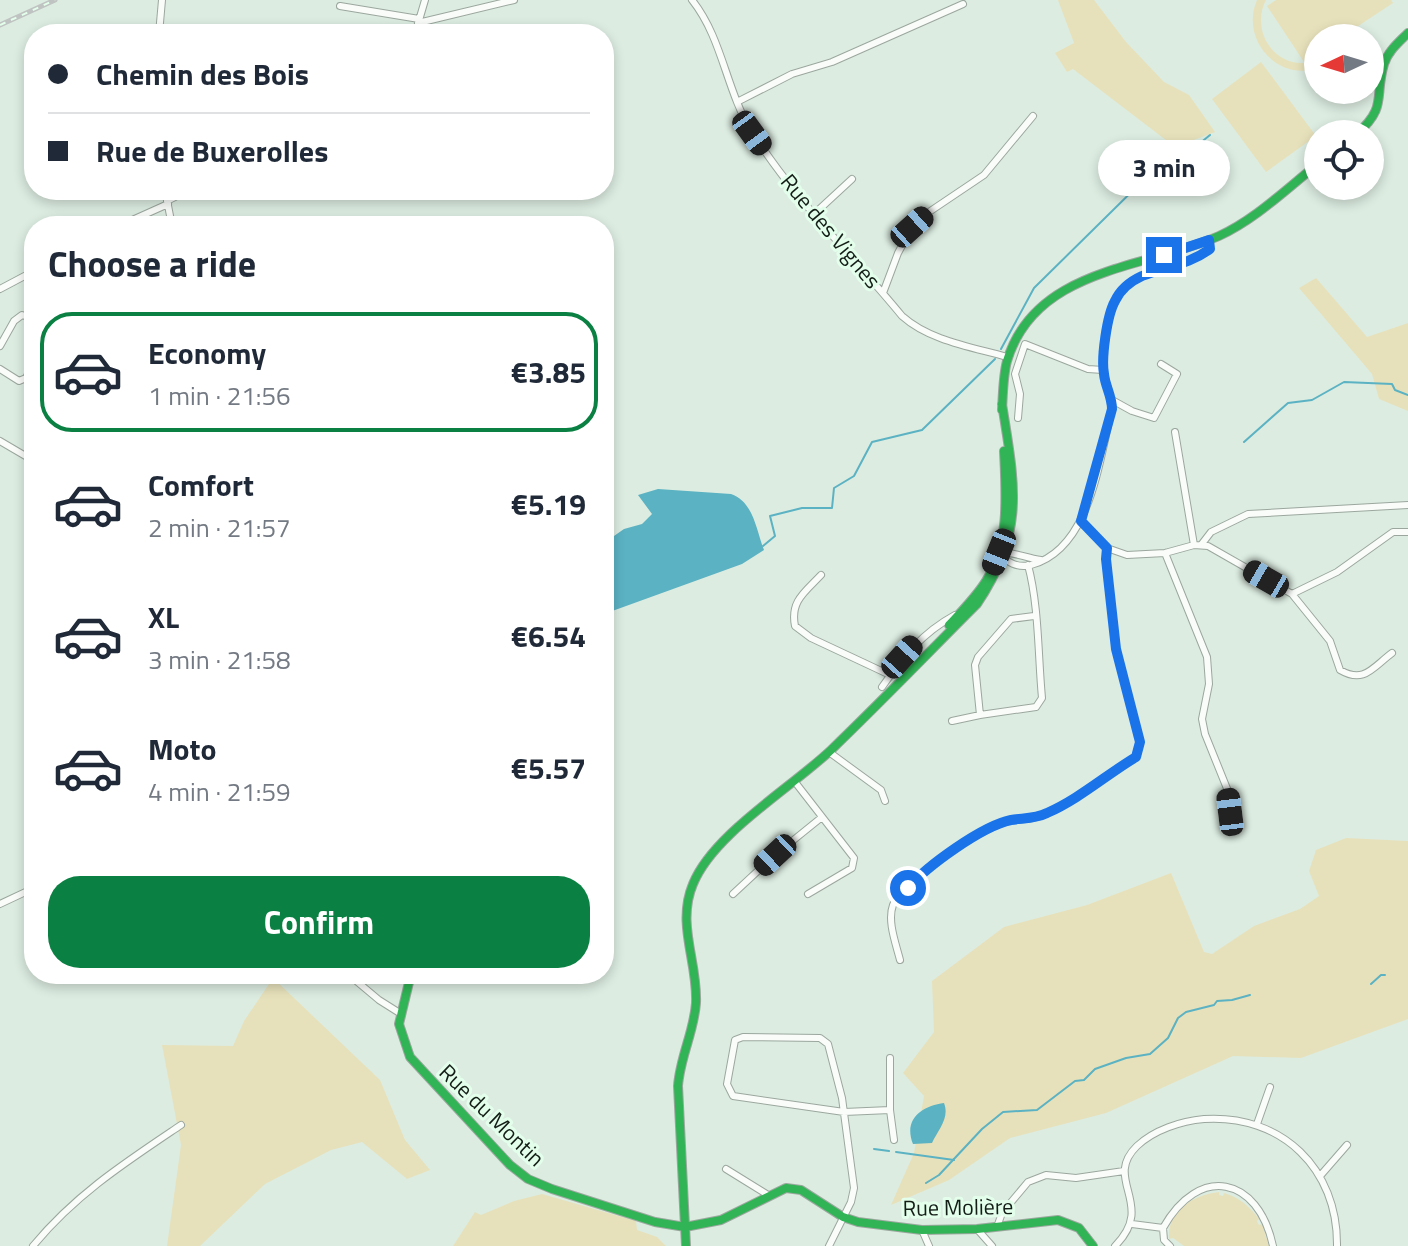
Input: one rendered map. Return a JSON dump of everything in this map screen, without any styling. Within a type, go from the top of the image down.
[{"type":"street","points":[[160,24],[162,0]]},
{"type":"street","points":[[418,24],[425,0]]},
{"type":"street","points":[[340,6],[419,21],[514,0]]},
{"type":"street","name":"Rue des Vignes","points":[[692,0],[713,33],[737,102],[752,133],[813,215],[916,328],[1007,357]]},
{"type":"street","points":[[737,102],[792,74],[832,62],[963,4]]},
{"type":"street","points":[[1371,120],[1382,98],[1384,64],[1408,33]]},
{"type":"street","points":[[883,293],[912,227],[984,175],[1033,116]]},
{"type":"street","points":[[1003,555],[1028,565],[1041,560],[1056,550],[1081,521],[1112,409],[1103,370],[1110,317],[1114,301],[1121,291],[1142,276],[1182,266],[1304,175]]},
{"type":"street","points":[[813,215],[852,179]]},
{"type":"street","points":[[139,216],[171,200]]},
{"type":"street","points":[[167,202],[170,216]]},
{"type":"street","points":[[686,1246],[678,1085],[680,1062],[696,1011],[697,993],[685,926],[691,882],[709,855],[829,752],[977,604],[991,586],[1014,512],[1002,384],[1007,357],[1034,311],[1065,287],[1210,245]]},
{"type":"street","points":[[0,289],[24,276]]},
{"type":"street","points":[[0,346],[14,321],[24,316]]},
{"type":"street","points":[[1018,418],[1020,394],[1015,374],[1025,344],[1088,369],[1103,370]]},
{"type":"street","points":[[1112,400],[1154,418],[1177,374],[1161,364]]},
{"type":"street","points":[[0,369],[19,381],[24,379]]},
{"type":"street","points":[[1175,432],[1198,545]]},
{"type":"street","points":[[0,441],[24,455]]},
{"type":"street","points":[[1198,545],[1211,532],[1248,514],[1408,505]]},
{"type":"street","points":[[1081,521],[1107,548],[1127,555],[1208,546],[1292,594],[1330,641],[1340,670],[1353,677],[1360,676],[1392,653]]},
{"type":"street","points":[[1292,594],[1337,572],[1393,532],[1408,532]]},
{"type":"street","points":[[900,960],[892,909],[898,897],[917,878],[986,830],[1012,820],[1044,815],[1071,801],[1136,757],[1140,742],[1116,649],[1107,548]]},
{"type":"street","points":[[1165,553],[1207,657],[1209,684],[1202,719],[1228,791],[1228,826]]},
{"type":"street","points":[[1003,555],[1041,560]]},
{"type":"street","points":[[912,668],[990,575],[1003,555]]},
{"type":"street","points":[[952,721],[1036,707],[1042,698],[1028,565]]},
{"type":"street","points":[[821,575],[795,602],[792,614],[795,626],[811,638],[890,675]]},
{"type":"street","points":[[882,687],[902,657],[935,626],[960,612]]},
{"type":"street","points":[[980,715],[975,665],[978,657],[1011,619],[1034,616]]},
{"type":"street","points":[[902,657],[912,668]]},
{"type":"street","points":[[829,752],[881,790],[885,801]]},
{"type":"street","points":[[795,782],[854,858],[852,868],[808,894]]},
{"type":"street","points":[[733,894],[822,817]]},
{"type":"street","points":[[0,904],[24,893]]},
{"type":"street","points":[[360,984],[398,1012],[408,984]]},
{"type":"street","name":"Rue du Montin","points":[[398,1012],[399,1038],[410,1057],[521,1174],[539,1185],[655,1222],[685,1227]]},
{"type":"street","points":[[829,1246],[851,1202],[854,1188],[844,1112],[828,1044],[820,1038],[743,1037],[735,1040],[727,1084],[733,1096],[844,1112],[890,1110]]},
{"type":"street","points":[[890,1058],[890,1110],[894,1140]]},
{"type":"street","points":[[1257,1124],[1270,1087]]},
{"type":"street","points":[[1115,1246],[1128,1234],[1132,1224],[1133,1206],[1124,1171],[1128,1156],[1139,1144],[1167,1128],[1191,1120],[1215,1118],[1257,1124],[1280,1135],[1301,1152],[1320,1176],[1335,1214],[1337,1246]]},
{"type":"street","points":[[33,1246],[95,1183],[181,1125]]},
{"type":"street","points":[[1320,1176],[1347,1145]]},
{"type":"street","points":[[726,1169],[768,1195]]},
{"type":"street","points":[[997,1227],[1002,1213],[1028,1182],[1046,1175],[1076,1178],[1124,1171]]},
{"type":"street","points":[[1170,1246],[1164,1240],[1163,1228],[1173,1210],[1185,1197],[1216,1186],[1234,1190],[1248,1198],[1262,1213],[1273,1246]]},
{"type":"street","name":"Rue Molière","points":[[685,1227],[721,1220],[786,1188],[801,1190],[843,1217],[858,1222],[922,1230],[977,1229],[1058,1220],[1072,1222],[1083,1229],[1093,1246]]},
{"type":"street","points":[[1132,1224],[1163,1228]]},
{"type":"street","points":[[977,1229],[992,1246]]},
{"type":"street","points":[[922,1230],[929,1246]]},
{"type":"shaded area","points":[[1058,0],[1094,0],[1126,42],[1164,82],[1189,95],[1215,132],[1175,147],[1073,69],[1067,72],[1055,53],[1074,43]]},
{"type":"shaded area","points":[[1257,0],[1266,0],[1261,26],[1265,38],[1271,49],[1281,57],[1304,63],[1304,71],[1289,69],[1266,54],[1258,42],[1253,15]]},
{"type":"shaded area","points":[[1276,0],[1391,0],[1393,3],[1361,24],[1304,24],[1304,62],[1267,6]]},
{"type":"shaded area","points":[[1261,62],[1304,120],[1304,145],[1266,172],[1212,99]]},
{"type":"shaded area","points":[[1316,278],[1367,337],[1408,323],[1408,411],[1379,399],[1372,374],[1299,288]]},
{"type":"shaded area","points":[[1346,838],[1408,841],[1408,1019],[1301,1058],[1233,1056],[1106,1113],[1010,1138],[949,1180],[891,1205],[914,1153],[924,1096],[903,1073],[934,1032],[932,981],[1004,927],[1087,905],[1171,873],[1204,952],[1212,954],[1254,926],[1300,909],[1319,896],[1309,871],[1316,850]]},
{"type":"shaded area","points":[[269,984],[279,984],[380,1080],[405,1140],[430,1170],[407,1179],[362,1142],[331,1150],[265,1184],[200,1246],[167,1246],[181,1145],[162,1045],[233,1046],[244,1021]]},
{"type":"shaded area","points":[[1219,1192],[1219,1195],[1223,1196],[1224,1193],[1235,1197],[1252,1210],[1259,1219],[1259,1225],[1262,1224],[1269,1246],[1184,1246],[1173,1238],[1169,1239],[1172,1220],[1177,1212],[1200,1197]]},
{"type":"shaded area","points":[[542,1194],[636,1221],[637,1230],[657,1237],[666,1246],[453,1246],[475,1212],[481,1215],[514,1201]]},
{"type":"water","points":[[658,489],[731,494],[745,503],[764,550],[742,564],[614,610],[614,536],[624,529],[642,524],[652,514],[638,495]]},
{"type":"water","points":[[944,1103],[944,1119],[932,1143],[913,1144],[911,1127],[916,1115],[928,1107]]},
{"type":"waterway","points":[[1001,349],[1034,288],[1172,152],[1182,158],[1210,135]]},
{"type":"waterway","points":[[763,546],[775,536],[770,516],[802,508],[832,508],[834,488],[854,476],[872,442],[922,430],[995,359]]},
{"type":"waterway","points":[[1244,442],[1288,403],[1312,400],[1344,382],[1392,384],[1395,390],[1408,395]]},
{"type":"waterway","points":[[1371,984],[1385,975]]},
{"type":"waterway","points":[[926,1183],[939,1175],[982,1129],[1003,1112],[1037,1110],[1075,1081],[1084,1080],[1095,1069],[1126,1058],[1150,1054],[1168,1038],[1178,1018],[1186,1012],[1214,1005],[1217,1001],[1250,995]]},
{"type":"waterway","points":[[874,1149],[889,1151]]},
{"type":"waterway","points":[[896,1152],[954,1160]]},
{"type":"railway","points":[[0,25],[55,0]]},
{"type":"traffic: fast","points":[[1370,120],[1377,108],[1386,59],[1408,33]]},
{"type":"traffic: fast","points":[[1002,410],[1007,361],[1021,330],[1041,307],[1066,289],[1095,276],[1189,247],[1233,229],[1304,175]]},
{"type":"traffic: fast","points":[[686,1246],[678,1086],[696,1003],[687,928],[688,899],[693,884],[717,847],[754,812],[831,750],[977,604],[993,578],[1003,553],[1013,507],[1013,484],[1002,404]]},
{"type":"traffic: fast","points":[[949,625],[982,587],[999,551],[1005,518],[1004,451]]},
{"type":"traffic: fast","points":[[409,984],[399,1024],[410,1057],[510,1165],[528,1179],[552,1189],[655,1222],[685,1227],[721,1220],[786,1188],[801,1190],[843,1217],[858,1222],[922,1230],[977,1229],[1058,1220],[1079,1228],[1093,1246]]},
{"type":"route","points":[[908,888],[937,862],[986,830],[1012,820],[1044,815],[1071,801],[1136,757],[1140,742],[1116,649],[1107,548],[1081,521],[1112,409],[1103,364],[1114,301],[1131,282],[1142,276],[1182,266],[1199,257],[1210,249],[1209,240],[1164,255]]}]
